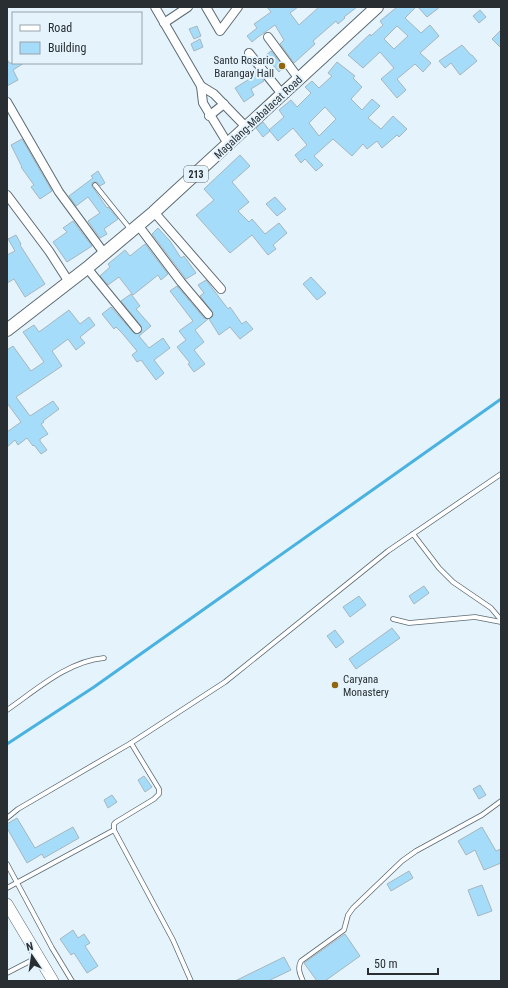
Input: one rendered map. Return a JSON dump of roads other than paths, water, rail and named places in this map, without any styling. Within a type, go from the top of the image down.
[{"type":"main road","name":"Magalang-Mabalacat Road","points":[[7,330],[87,268],[154,212],[377,7]]},
{"type":"street","points":[[155,7],[201,86],[202,103],[228,144]]},
{"type":"street","points":[[164,23],[188,7]]},
{"type":"street","points":[[206,7],[220,31],[238,7]]},
{"type":"street","points":[[268,37],[299,79]]},
{"type":"street","points":[[248,53],[282,94]]},
{"type":"street","points":[[201,86],[214,94],[246,128]]},
{"type":"street","points":[[7,102],[59,192],[104,253]]},
{"type":"street","points":[[209,116],[224,104]]},
{"type":"street","points":[[8,199],[49,251],[69,282]]},
{"type":"street","points":[[154,212],[221,289]]},
{"type":"street","points":[[134,228],[208,314]]},
{"type":"street","points":[[87,268],[137,329]]},
{"type":"street","points":[[7,904],[53,981]]},
{"type":"lane","points":[[96,185],[134,228]]},
{"type":"lane","points":[[7,818],[131,743],[225,682],[388,551],[501,474]]},
{"type":"lane","points":[[413,534],[439,568],[453,582],[491,608],[501,621]]},
{"type":"lane","points":[[393,619],[409,623],[476,617],[501,621]]},
{"type":"lane","points":[[7,710],[70,667],[92,659],[104,658]]},
{"type":"lane","points":[[131,743],[159,789],[159,794],[154,800],[116,822],[114,824],[114,830],[166,927],[191,981]]},
{"type":"lane","points":[[303,981],[298,969],[301,961],[344,930],[348,915],[353,908],[390,871],[416,851],[471,821],[501,801]]},
{"type":"lane","points":[[7,888],[114,830]]},
{"type":"lane","points":[[7,864],[52,948],[72,981]]},
{"type":"lane","points":[[7,973],[38,956]]},
{"type":"waterway","points":[[7,744],[94,687],[501,399]]},
{"type":"place","name":"Santo Rosario Barangay Hall","points":[[282,66]]},
{"type":"place","name":"Caryana Monastery","points":[[335,685]]}]
